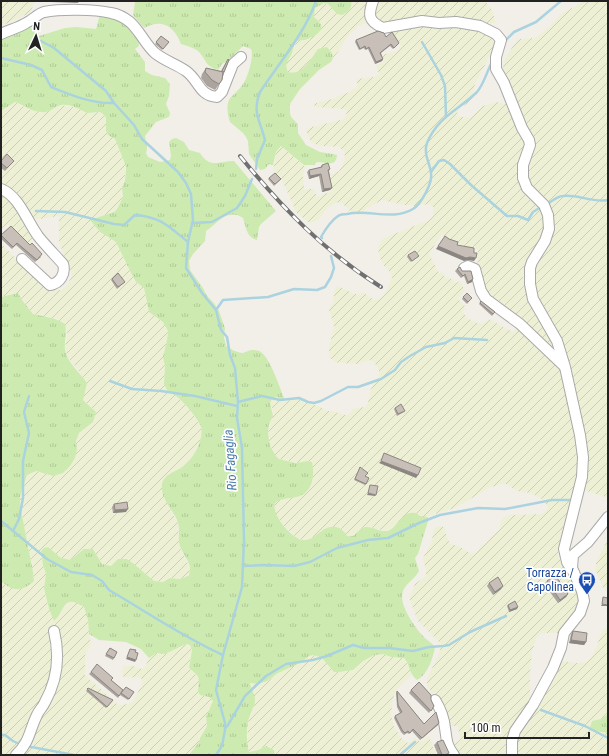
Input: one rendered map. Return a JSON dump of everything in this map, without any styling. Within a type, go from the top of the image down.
[{"type":"street","points":[[373,1],[370,15],[373,21],[383,28],[422,21],[439,23],[456,22],[480,26],[499,37],[500,46],[496,57],[496,69],[504,83],[522,128],[530,140],[530,145],[523,165],[523,178],[527,188],[544,205],[548,215],[550,229],[530,268],[530,284],[533,299],[557,341],[565,368],[580,435],[583,457],[582,477],[564,549],[567,562],[574,573]]},
{"type":"street","points":[[1,34],[26,24],[44,12],[84,11],[111,13],[121,16],[130,22],[155,53],[186,71],[200,89],[210,97],[217,97],[222,92],[233,64],[241,57]]},
{"type":"street","points":[[1,189],[8,191],[40,238],[63,264],[64,274],[55,284],[50,285],[22,259]]},
{"type":"street","points":[[464,268],[468,266],[475,269],[481,291],[486,299],[520,324],[565,368]]},
{"type":"street","points":[[512,755],[512,741],[515,731],[554,668],[561,648],[564,633],[580,613],[584,601],[582,591],[572,568],[573,555],[588,542],[608,517]]},
{"type":"street","points":[[16,755],[28,740],[37,713],[45,703],[58,667],[58,647],[54,631]]},
{"type":"street","points":[[435,700],[440,708],[445,727],[446,742],[454,755]]},
{"type":"green space","points":[[1,1],[35,1],[30,13],[1,26]]},
{"type":"green space","points":[[136,1],[351,1],[350,10],[342,15],[337,14],[328,4],[324,3],[315,8],[314,17],[321,24],[322,27],[320,31],[313,37],[296,42],[286,64],[288,72],[298,72],[306,66],[318,49],[327,47],[332,53],[333,58],[331,62],[319,70],[300,89],[290,104],[290,113],[291,117],[298,124],[298,133],[306,145],[320,152],[337,155],[335,162],[317,162],[314,165],[304,165],[281,146],[276,152],[273,165],[269,164],[265,169],[260,170],[249,154],[248,141],[246,137],[230,122],[228,111],[229,100],[242,86],[247,77],[251,61],[251,49],[243,46],[229,60],[222,64],[218,70],[208,65],[202,55],[197,51],[191,47],[181,44],[175,32],[171,28],[162,24],[156,24],[144,28],[133,15]]},
{"type":"green space","points":[[351,1],[485,1],[493,11],[495,23],[473,24],[426,16],[386,25],[375,19],[358,26],[348,36],[333,58],[332,53],[327,47],[316,53],[302,70],[293,73],[288,72],[286,63],[296,43],[299,40],[308,40],[321,24],[314,17],[315,8],[324,3],[328,4],[337,14],[349,10]]},
{"type":"green space","points":[[582,1],[608,1],[608,498],[584,490],[571,388],[533,290],[532,273],[551,223],[530,187],[526,169],[532,146],[504,77],[503,64],[507,55],[518,39],[535,38],[549,27],[562,13],[578,5]]},
{"type":"green space","points":[[100,14],[127,23],[138,38],[139,46],[135,49],[145,62],[145,71],[152,75],[165,78],[170,84],[169,96],[166,104],[170,113],[169,117],[156,122],[145,136],[147,149],[146,153],[148,157],[160,162],[170,160],[171,156],[169,142],[176,138],[184,142],[189,150],[200,153],[207,161],[211,163],[234,161],[276,211],[259,227],[257,240],[253,239],[249,234],[243,218],[232,214],[227,215],[206,231],[205,241],[193,254],[189,261],[190,270],[219,311],[225,328],[224,337],[226,346],[241,353],[252,350],[260,352],[268,361],[275,375],[285,401],[276,397],[272,399],[270,403],[273,416],[269,424],[268,433],[270,446],[276,456],[279,459],[295,463],[308,461],[312,462],[313,477],[308,490],[300,496],[284,499],[275,503],[276,514],[289,532],[300,539],[305,540],[331,527],[340,528],[347,536],[353,536],[365,527],[371,527],[381,531],[391,530],[403,517],[410,513],[416,513],[420,516],[429,518],[418,554],[415,558],[419,571],[404,588],[402,596],[405,608],[411,620],[423,636],[435,647],[433,657],[427,671],[417,680],[412,675],[404,658],[391,657],[383,654],[374,655],[363,661],[353,670],[334,672],[322,658],[314,655],[309,656],[302,662],[278,673],[267,681],[258,684],[250,683],[255,700],[247,728],[247,743],[249,752],[266,746],[274,750],[275,755],[189,755],[199,742],[207,726],[206,717],[213,701],[209,697],[200,695],[198,691],[198,678],[189,668],[192,650],[190,645],[186,644],[165,654],[156,653],[149,658],[141,649],[126,642],[99,640],[89,634],[88,620],[84,607],[77,603],[72,602],[65,605],[54,621],[49,609],[44,588],[46,574],[41,551],[48,547],[61,558],[70,560],[84,549],[93,549],[102,564],[111,566],[118,559],[127,559],[154,581],[163,582],[170,578],[179,579],[189,576],[190,569],[180,545],[178,523],[175,515],[165,500],[162,485],[163,480],[169,474],[181,468],[192,457],[200,442],[202,432],[201,427],[188,407],[179,398],[168,392],[164,384],[165,366],[163,357],[168,331],[163,322],[149,312],[144,288],[136,282],[116,242],[100,232],[90,220],[114,212],[123,197],[122,188],[125,180],[126,166],[115,139],[108,135],[106,131],[106,118],[100,112],[87,113],[72,106],[60,105],[48,112],[38,112],[15,102],[1,111],[1,36],[30,27],[39,36],[65,28],[77,27],[96,29]]},
{"type":"green space","points":[[423,24],[458,25],[495,36],[496,41],[475,84],[473,97],[467,104],[459,108],[456,116],[469,118],[483,106],[497,102],[510,105],[527,140],[522,169],[545,212],[543,240],[525,261],[523,278],[526,291],[552,336],[561,361],[489,298],[479,272],[479,264],[477,262],[478,250],[462,246],[441,235],[429,254],[439,273],[443,272],[445,278],[449,277],[456,283],[460,281],[465,291],[458,299],[465,306],[463,312],[467,318],[480,324],[489,319],[513,332],[518,326],[563,369],[582,457],[570,512],[562,533],[558,555],[563,565],[569,572],[579,598],[574,614],[561,633],[540,634],[537,637],[532,651],[529,702],[510,755],[457,755],[453,747],[455,743],[460,740],[458,726],[451,726],[438,697],[431,692],[427,686],[427,679],[440,651],[439,642],[418,621],[410,601],[410,596],[415,584],[426,576],[423,558],[432,541],[435,528],[439,526],[444,527],[450,544],[459,546],[471,554],[476,553],[480,546],[485,544],[490,537],[500,529],[501,520],[504,517],[508,515],[542,514],[548,508],[544,500],[530,493],[517,491],[506,484],[501,484],[489,488],[455,508],[426,517],[399,521],[389,530],[385,531],[366,527],[361,529],[356,536],[352,537],[347,536],[342,529],[321,531],[314,537],[306,540],[297,538],[281,523],[274,511],[275,503],[279,500],[292,497],[311,485],[313,471],[308,461],[295,463],[279,459],[270,446],[268,433],[273,411],[270,403],[272,399],[276,397],[285,401],[298,399],[306,403],[319,406],[327,411],[345,415],[350,414],[352,410],[356,408],[365,407],[368,403],[370,391],[379,374],[379,370],[374,362],[370,360],[358,364],[340,363],[335,362],[329,357],[329,348],[334,326],[329,310],[333,302],[335,289],[338,286],[354,294],[363,292],[374,300],[379,299],[384,295],[392,278],[380,258],[378,249],[381,241],[384,238],[429,220],[433,216],[433,207],[429,204],[416,206],[404,205],[382,200],[366,209],[361,215],[352,213],[339,202],[328,208],[318,220],[309,223],[296,212],[283,182],[273,171],[276,152],[281,146],[304,165],[304,189],[314,189],[317,197],[332,191],[330,175],[339,171],[342,166],[345,157],[344,151],[339,147],[321,146],[312,143],[306,130],[312,127],[344,119],[347,110],[316,107],[313,104],[332,99],[349,92],[357,87],[357,79],[374,77],[379,74],[376,65],[385,61],[382,55],[397,51],[401,46],[392,32],[406,27]]},
{"type":"green space","points":[[15,102],[30,110],[52,110],[60,105],[80,108],[83,111],[91,113],[103,113],[106,118],[106,131],[115,139],[126,166],[122,188],[123,197],[114,212],[91,220],[100,232],[116,242],[136,282],[144,288],[149,312],[163,322],[168,331],[163,357],[165,366],[164,384],[168,392],[175,394],[185,404],[196,419],[201,427],[202,436],[190,460],[184,466],[169,474],[164,498],[178,523],[179,542],[181,551],[190,567],[189,576],[179,579],[170,578],[163,582],[154,581],[134,564],[111,566],[102,564],[93,549],[77,554],[70,560],[41,556],[46,574],[44,588],[49,609],[60,615],[64,607],[71,601],[84,606],[88,620],[91,643],[85,655],[85,675],[117,704],[122,705],[131,703],[142,684],[142,679],[138,677],[125,678],[122,675],[124,666],[133,666],[142,669],[146,665],[149,658],[156,653],[165,654],[186,644],[190,645],[192,650],[189,668],[199,678],[200,682],[198,686],[200,695],[209,697],[213,700],[206,717],[207,726],[199,742],[189,755],[1,755],[1,581],[9,587],[34,581],[20,505],[20,496],[27,475],[36,471],[53,476],[77,449],[76,441],[79,433],[93,422],[90,406],[83,400],[80,372],[69,359],[65,350],[67,332],[58,319],[33,314],[18,293],[1,297],[1,243],[34,278],[52,290],[61,290],[68,284],[72,275],[59,242],[59,216],[33,220],[1,184],[1,111]]},
{"type":"green space","points":[[1,190],[36,235],[28,244],[7,224],[1,230]]},
{"type":"green space","points":[[18,293],[33,314],[54,319],[65,324],[66,354],[71,363],[87,383],[83,400],[96,412],[93,422],[79,433],[76,441],[77,449],[75,458],[63,473],[53,476],[36,471],[27,475],[20,496],[20,505],[34,581],[30,585],[21,589],[14,589],[5,585],[1,581],[1,297]]},
{"type":"green space","points":[[608,539],[608,589],[603,588],[596,571],[596,562]]},
{"type":"green space","points":[[608,628],[608,714],[601,719],[592,721],[589,730],[608,733],[608,755],[516,755],[516,733],[539,704],[554,678],[561,661],[577,663],[586,662],[592,656],[602,631]]},
{"type":"green space","points":[[383,654],[391,657],[404,658],[410,669],[411,676],[397,689],[393,698],[391,714],[394,726],[401,738],[408,743],[415,738],[421,742],[429,736],[436,755],[275,755],[274,750],[266,746],[249,752],[247,744],[249,716],[254,708],[250,682],[254,684],[271,679],[278,673],[302,662],[309,656],[314,655],[322,658],[334,671],[339,672],[353,670],[366,658]]},
{"type":"green space","points":[[608,714],[608,733],[589,730],[592,721],[601,719]]},
{"type":"building","points":[[378,31],[384,33],[386,37],[392,32],[399,43],[394,48],[391,44],[380,53],[383,59],[376,62],[369,47],[366,49],[365,46],[360,49],[356,40]]},
{"type":"building","points":[[161,36],[169,42],[163,49],[156,42]]},
{"type":"building","points":[[228,59],[229,60],[224,72],[222,71]]},
{"type":"building","points":[[206,68],[223,72],[222,80],[219,84],[212,80],[205,72]]},
{"type":"building","points":[[7,154],[14,161],[7,168],[1,163],[1,161]]},
{"type":"building","points":[[328,163],[332,188],[324,189],[321,174],[310,176],[309,170],[322,167],[322,165]]},
{"type":"building","points":[[275,173],[281,179],[275,184],[269,178]]},
{"type":"building","points":[[11,226],[30,245],[32,243],[42,254],[37,260],[17,243],[13,247],[1,235]]},
{"type":"building","points":[[445,236],[458,242],[457,245],[474,248],[474,253],[477,253],[476,258],[466,258],[438,246]]},
{"type":"building","points":[[415,251],[419,256],[412,261],[408,255]]},
{"type":"building","points":[[460,267],[462,271],[471,271],[473,279],[468,282],[465,274],[463,276],[457,269]]},
{"type":"building","points":[[118,273],[125,282],[118,287],[112,279]]},
{"type":"building","points":[[467,293],[472,298],[468,302],[463,297]]},
{"type":"building","points":[[481,301],[495,312],[493,314],[480,303]]},
{"type":"building","points":[[401,404],[405,411],[398,414],[395,408]]},
{"type":"building","points":[[384,453],[421,468],[418,475],[381,461]]},
{"type":"building","points":[[360,467],[368,473],[365,476],[369,478],[366,484],[355,479]]},
{"type":"building","points":[[370,485],[378,486],[376,495],[368,493]]},
{"type":"building","points":[[127,502],[128,509],[115,510],[114,504]]},
{"type":"building","points":[[555,575],[568,594],[560,600],[547,581]]},
{"type":"building","points":[[498,577],[503,586],[495,592],[489,583]]},
{"type":"building","points":[[603,597],[608,598],[608,605],[602,604]]},
{"type":"building","points":[[515,601],[518,607],[510,610],[508,605]]},
{"type":"building","points":[[573,631],[587,633],[586,642],[571,640]]},
{"type":"building","points":[[110,648],[117,652],[114,658],[106,654]]},
{"type":"building","points":[[130,649],[136,650],[135,652],[138,653],[136,660],[127,657]]},
{"type":"building","points":[[97,664],[113,678],[111,680],[123,690],[119,696],[91,672]]},
{"type":"building","points":[[419,682],[431,695],[431,700],[434,706],[431,711],[411,690]]},
{"type":"building","points":[[126,687],[134,692],[129,699],[121,693]]},
{"type":"building","points":[[88,688],[113,700],[107,707],[87,689]]},
{"type":"building","points":[[397,691],[424,724],[436,712],[439,723],[422,738],[413,729],[410,733],[408,731],[405,733],[402,730],[395,716],[402,712],[398,705]]},
{"type":"building","points":[[443,740],[449,753],[445,755],[442,755],[437,742]]},
{"type":"waterway","points":[[256,169],[257,159],[265,140],[257,111],[260,92],[291,48],[305,25],[316,1]]},
{"type":"waterway","points":[[504,42],[514,32],[536,22],[561,1]]},
{"type":"waterway","points":[[41,41],[54,48],[106,91],[114,103],[134,125],[142,139],[178,172],[186,183],[191,194],[193,220],[188,242],[186,268],[202,293],[216,310]]},
{"type":"waterway","points":[[422,42],[441,75],[445,86],[446,116]]},
{"type":"waterway","points":[[1,58],[31,65],[42,70],[51,87],[74,96],[98,102],[114,103]]},
{"type":"waterway","points":[[322,238],[321,237],[329,225],[340,215],[355,213],[397,214],[413,209],[419,203],[426,193],[431,177],[426,155],[427,143],[437,126],[449,114],[477,92],[482,85],[492,62]]},
{"type":"waterway","points":[[431,172],[439,161],[444,160],[507,216],[518,216],[528,220],[533,212],[541,207]]},
{"type":"waterway","points":[[192,223],[212,222],[237,208],[245,196],[252,179]]},
{"type":"waterway","points":[[546,205],[561,196],[574,196],[602,201],[608,200]]},
{"type":"waterway","points":[[36,211],[65,212],[124,225],[135,215],[144,216],[164,223],[188,242]]},
{"type":"waterway","name":"Rio Fagaglia","points":[[216,755],[222,746],[225,730],[225,723],[216,690],[223,655],[242,587],[244,541],[242,448],[237,418],[238,402],[235,368],[230,355],[227,337],[221,330],[216,310],[223,300],[268,297],[294,289],[317,290],[325,287],[334,268],[331,256]]},
{"type":"waterway","points":[[238,402],[262,396],[280,400],[299,398],[314,403],[348,387],[358,387],[381,379],[395,370],[401,362],[426,347],[445,343],[454,338],[487,340]]},
{"type":"waterway","points":[[110,381],[132,389],[161,391],[195,396],[237,406]]},
{"type":"waterway","points":[[13,531],[19,519],[23,498],[23,461],[29,433],[24,412],[29,396]]},
{"type":"waterway","points":[[243,566],[294,566],[310,562],[337,548],[368,540],[388,538],[440,515],[478,508],[505,509],[552,500],[570,500]]},
{"type":"waterway","points":[[1,521],[47,559],[71,572],[92,575],[102,581],[109,590],[179,632],[223,655]]},
{"type":"waterway","points":[[225,728],[245,696],[266,676],[286,664],[313,660],[353,645],[364,648],[389,648],[413,651],[429,647],[449,645],[470,632],[506,616]]},
{"type":"waterway","points":[[541,710],[585,726],[608,738]]},
{"type":"waterway","points":[[1,735],[5,735],[21,745]]},
{"type":"waterway","points":[[400,755],[415,742]]},
{"type":"waterway","points":[[26,746],[74,755]]},
{"type":"railway","points":[[240,156],[288,211],[305,228],[341,259],[381,287]]},
{"type":"place","name":"Torrazza / Capolinea","points":[[587,595]]}]
